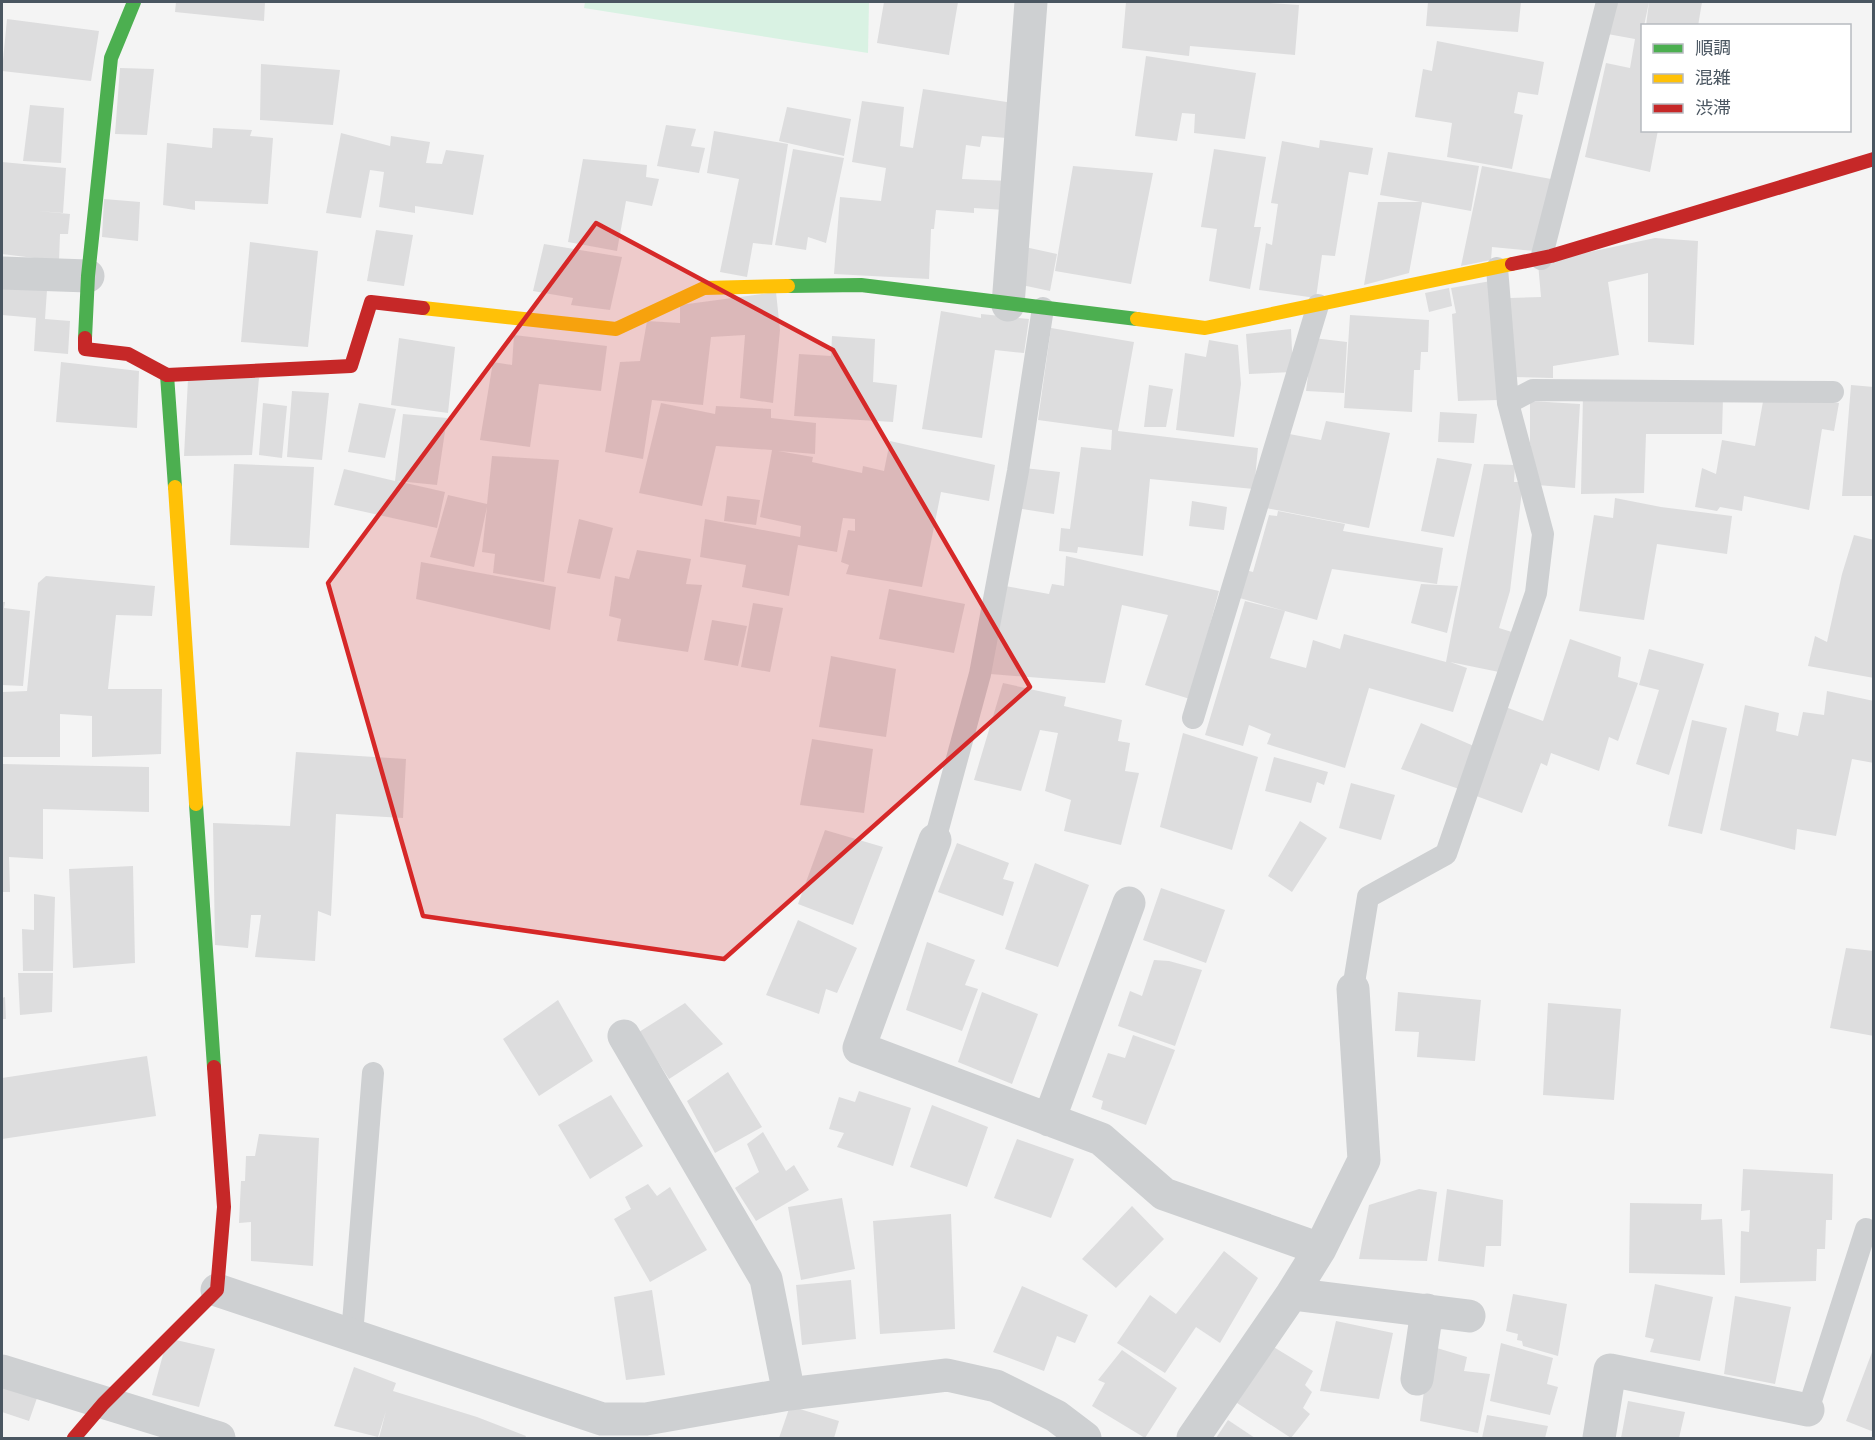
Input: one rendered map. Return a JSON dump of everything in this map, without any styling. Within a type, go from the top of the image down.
[{"type":"street","points":[[134,2],[111,58],[88,276],[86,350],[128,354],[167,375],[351,366],[371,302],[616,329],[704,288],[861,285],[1205,328],[1541,259],[1874,159]]},
{"type":"street","points":[[1008,305],[1031,2]]},
{"type":"street","points":[[2,273],[88,276]]},
{"type":"street","points":[[74,1438],[103,1404],[218,1290],[224,1206],[167,375]]},
{"type":"street","points":[[935,840],[859,1048],[1101,1139],[1164,1194],[1320,1249]]},
{"type":"street","points":[[1049,1120],[1129,903]]},
{"type":"street","points":[[1192,1438],[1292,1294],[1320,1249],[1364,1160],[1353,989]]},
{"type":"street","points":[[624,1036],[766,1279],[789,1394]]},
{"type":"street","points":[[218,1290],[602,1419],[646,1419],[789,1394],[947,1375],[996,1386],[1056,1416],[1085,1438]]},
{"type":"street","points":[[1292,1294],[1469,1316]]},
{"type":"street","points":[[1417,1379],[1427,1310]]},
{"type":"street","points":[[1599,1438],[1610,1370],[1808,1410]]},
{"type":"street","points":[[2,1371],[219,1438]]},
{"type":"lane","points":[[1541,259],[1607,2]]},
{"type":"lane","points":[[1353,989],[1368,897],[1446,854],[1536,593],[1543,534],[1508,403],[1497,268]]},
{"type":"lane","points":[[1193,718],[1318,305]]},
{"type":"lane","points":[[935,840],[980,674],[1018,471],[1043,308]]},
{"type":"lane","points":[[1508,403],[1533,390],[1833,392]]},
{"type":"lane","points":[[352,1335],[373,1074]]},
{"type":"lane","points":[[1808,1410],[1866,1229]]},
{"type":"highlighted area","points":[[596,223],[833,350],[1030,687],[724,959],[423,916],[328,583]]},
{"type":"green space","points":[[585,2],[869,2],[868,53],[584,8]]},
{"type":"building","points":[[176,2],[265,2],[264,21],[175,12]]},
{"type":"building","points":[[884,2],[958,2],[949,55],[877,43]]},
{"type":"building","points":[[1126,2],[1257,2],[1299,5],[1295,55],[1190,46],[1189,56],[1122,48]]},
{"type":"building","points":[[1428,2],[1521,2],[1518,32],[1426,26]]},
{"type":"building","points":[[1609,2],[1649,2],[1644,24],[1641,24],[1641,132],[1658,132],[1650,172],[1585,157],[1606,63],[1630,68],[1635,39],[1602,33]]},
{"type":"building","points":[[1649,2],[1702,2],[1698,24],[1646,24]]},
{"type":"building","points":[[7,19],[99,31],[91,81],[2,71]]},
{"type":"building","points":[[1437,41],[1544,62],[1538,95],[1518,92],[1514,113],[1523,115],[1512,169],[1447,157],[1452,123],[1415,117],[1423,69],[1432,71]]},
{"type":"building","points":[[1146,56],[1256,73],[1245,139],[1194,133],[1195,114],[1182,113],[1177,141],[1135,136]]},
{"type":"building","points":[[261,64],[340,70],[333,125],[260,120]]},
{"type":"building","points":[[120,68],[154,69],[147,135],[115,134]]},
{"type":"building","points":[[923,89],[1013,103],[1007,138],[982,136],[980,147],[966,145],[962,179],[1009,181],[1005,210],[974,208],[974,213],[936,210],[934,229],[931,229],[929,279],[834,274],[840,197],[881,201],[886,168],[852,162],[862,101],[904,107],[900,146],[913,148]]},
{"type":"building","points":[[30,105],[64,108],[61,163],[23,161]]},
{"type":"building","points":[[787,107],[851,119],[844,156],[779,141]]},
{"type":"building","points":[[666,125],[696,129],[691,146],[705,148],[699,173],[657,166]]},
{"type":"building","points":[[213,128],[252,130],[250,136],[273,138],[268,204],[195,201],[195,210],[163,205],[167,143],[212,148]]},
{"type":"building","points":[[714,131],[788,144],[772,245],[753,243],[747,277],[720,272],[739,179],[707,173]]},
{"type":"building","points":[[341,133],[390,146],[391,136],[430,142],[426,163],[442,164],[446,150],[484,155],[473,215],[415,206],[415,213],[379,207],[384,172],[370,170],[361,218],[326,213]]},
{"type":"building","points":[[1320,140],[1373,148],[1368,175],[1349,172],[1335,256],[1322,255],[1316,298],[1259,290],[1266,243],[1272,245],[1278,204],[1271,203],[1282,141],[1319,148]]},
{"type":"building","points":[[793,149],[844,158],[826,243],[808,237],[806,250],[775,245]]},
{"type":"building","points":[[1214,149],[1266,157],[1254,227],[1261,227],[1250,289],[1209,281],[1217,229],[1201,227]]},
{"type":"building","points":[[1388,152],[1479,166],[1471,211],[1422,202],[1409,273],[1364,285],[1378,202],[1421,202],[1380,195]]},
{"type":"building","points":[[583,159],[647,165],[646,177],[659,179],[652,206],[626,201],[617,251],[568,242]]},
{"type":"building","points":[[2,162],[66,168],[63,213],[38,211],[70,214],[68,234],[60,234],[59,261],[2,254]]},
{"type":"building","points":[[1073,166],[1153,173],[1131,284],[1055,271]]},
{"type":"building","points":[[1482,166],[1551,179],[1535,251],[1492,247],[1491,260],[1461,266]]},
{"type":"building","points":[[104,199],[140,202],[138,241],[102,237]]},
{"type":"building","points":[[376,230],[413,235],[404,286],[367,281]]},
{"type":"building","points":[[1655,238],[1698,241],[1694,345],[1648,342],[1648,273],[1608,282],[1619,355],[1553,366],[1553,378],[1510,377],[1510,298],[1541,297],[1538,263]]},
{"type":"building","points":[[250,242],[318,251],[308,347],[241,342]]},
{"type":"building","points":[[544,244],[622,257],[610,310],[571,305],[573,298],[533,291]]},
{"type":"building","points":[[1025,247],[1057,254],[1050,291],[1017,284]]},
{"type":"building","points":[[1491,281],[1499,400],[1458,401],[1452,314],[1456,313],[1451,288]]},
{"type":"building","points":[[2,285],[47,290],[45,319],[70,321],[68,354],[34,351],[36,318],[2,315]]},
{"type":"building","points":[[1449,288],[1452,306],[1429,312],[1425,293]]},
{"type":"building","points":[[776,292],[780,330],[773,403],[740,398],[745,335],[711,337],[703,405],[652,400],[643,459],[605,452],[620,362],[640,361],[647,321],[680,323],[680,305]]},
{"type":"building","points":[[941,311],[981,318],[981,314],[1029,319],[1024,353],[995,350],[982,438],[922,429]]},
{"type":"building","points":[[1350,315],[1429,320],[1428,352],[1421,352],[1420,370],[1414,370],[1412,412],[1344,408]]},
{"type":"building","points":[[1051,328],[1134,342],[1118,431],[1258,448],[1254,489],[1150,479],[1143,556],[1078,547],[1077,553],[1059,551],[1061,528],[1070,529],[1081,447],[1111,450],[1112,430],[1038,420]]},
{"type":"building","points":[[1291,329],[1293,372],[1249,374],[1246,334]]},
{"type":"building","points":[[514,335],[607,346],[601,391],[539,384],[530,447],[480,440],[493,362],[512,365]]},
{"type":"building","points":[[832,336],[875,339],[873,382],[897,385],[893,422],[794,416],[799,354],[831,356]]},
{"type":"building","points":[[399,338],[455,347],[448,413],[391,405]]},
{"type":"building","points":[[1313,338],[1347,342],[1344,393],[1306,391]]},
{"type":"building","points":[[1209,340],[1238,345],[1241,384],[1234,437],[1176,430],[1185,353],[1206,357]]},
{"type":"building","points":[[61,362],[139,371],[137,428],[56,422]]},
{"type":"building","points":[[259,378],[252,455],[184,456],[188,379]]},
{"type":"building","points":[[1149,385],[1173,389],[1166,427],[1144,427]]},
{"type":"building","points":[[1851,385],[1874,387],[1874,496],[1842,496]]},
{"type":"building","points":[[292,391],[329,393],[322,460],[287,457]]},
{"type":"building","points":[[1583,394],[1723,397],[1722,434],[1646,434],[1644,493],[1581,494]]},
{"type":"building","points":[[1764,396],[1839,403],[1834,431],[1822,429],[1809,510],[1744,496],[1742,511],[1720,507],[1717,511],[1695,507],[1702,468],[1716,474],[1722,440],[1755,446]]},
{"type":"building","points":[[1530,401],[1580,404],[1575,488],[1537,485],[1530,443]]},
{"type":"building","points":[[263,403],[287,406],[282,458],[259,455]]},
{"type":"building","points":[[359,403],[396,409],[385,458],[348,452]]},
{"type":"building","points":[[661,403],[715,414],[716,406],[771,409],[771,418],[816,423],[815,454],[778,451],[813,457],[812,462],[862,473],[863,466],[884,471],[890,441],[995,465],[989,501],[941,492],[922,587],[846,574],[849,565],[841,562],[848,530],[855,531],[855,519],[843,518],[837,552],[798,545],[789,596],[742,587],[746,565],[700,557],[705,519],[800,537],[801,526],[760,517],[772,450],[716,446],[702,506],[639,493]]},
{"type":"building","points":[[1440,412],[1477,414],[1474,443],[1438,442]]},
{"type":"building","points":[[403,414],[447,418],[437,485],[397,481],[445,492],[437,528],[334,505],[344,469],[395,481]]},
{"type":"building","points":[[1326,421],[1390,433],[1369,528],[1266,508],[1284,433],[1321,440]]},
{"type":"building","points":[[492,456],[559,460],[544,582],[493,573],[495,554],[482,552],[487,507],[474,567],[430,557],[448,495],[487,504]]},
{"type":"building","points":[[1437,458],[1472,464],[1454,537],[1421,531]]},
{"type":"building","points":[[234,464],[314,467],[309,548],[230,545]]},
{"type":"building","points":[[1484,464],[1515,465],[1514,482],[1523,482],[1510,591],[1499,628],[1515,633],[1499,672],[1450,662],[1467,668],[1453,712],[1369,688],[1345,768],[1267,744],[1271,734],[1249,725],[1243,746],[1205,735],[1245,601],[1285,611],[1270,658],[1306,668],[1313,640],[1340,649],[1344,634],[1446,662]]},
{"type":"building","points":[[1024,468],[1060,472],[1054,514],[1016,508]]},
{"type":"building","points":[[727,496],[760,500],[756,525],[724,521]]},
{"type":"building","points":[[1615,498],[1661,507],[1732,516],[1727,554],[1657,544],[1644,620],[1579,611],[1594,515],[1613,518]]},
{"type":"building","points":[[1192,501],[1227,507],[1224,530],[1189,526]]},
{"type":"building","points":[[1278,511],[1345,524],[1343,531],[1443,548],[1437,584],[1332,569],[1317,620],[1236,597],[1242,569],[1253,572],[1269,515],[1277,516]]},
{"type":"building","points":[[579,519],[613,528],[600,579],[567,573]]},
{"type":"building","points":[[1854,535],[1874,540],[1874,678],[1808,666],[1815,636],[1827,642],[1842,574]]},
{"type":"building","points":[[637,550],[691,559],[686,584],[702,585],[688,652],[617,641],[621,619],[609,616],[615,576],[629,579]]},
{"type":"building","points":[[1066,556],[1219,591],[1190,699],[1145,685],[1168,615],[1122,605],[1105,683],[990,674],[1005,586],[1049,594],[1052,584],[1064,586]]},
{"type":"building","points":[[421,562],[556,587],[550,630],[416,599]]},
{"type":"building","points":[[46,576],[155,586],[152,616],[116,615],[108,689],[162,689],[161,754],[92,757],[92,716],[60,714],[60,757],[2,757],[3,692],[27,691],[38,583]]},
{"type":"building","points":[[1421,584],[1458,586],[1447,633],[1411,623]]},
{"type":"building","points":[[889,589],[965,604],[954,653],[879,639]]},
{"type":"building","points":[[2,602],[5,602],[4,608],[30,611],[23,686],[2,685]]},
{"type":"building","points":[[753,603],[783,608],[770,672],[741,667]]},
{"type":"building","points":[[712,620],[747,626],[738,666],[704,660]]},
{"type":"building","points":[[1570,639],[1621,657],[1618,677],[1638,683],[1618,741],[1609,737],[1599,771],[1551,753],[1547,766],[1541,763],[1522,813],[1471,794],[1503,706],[1543,721]]},
{"type":"building","points":[[1649,649],[1704,664],[1669,775],[1636,764],[1659,690],[1639,685]]},
{"type":"building","points":[[831,656],[896,669],[886,737],[819,727]]},
{"type":"building","points":[[1003,683],[1066,697],[1064,706],[1122,720],[1118,741],[1130,743],[1125,771],[1139,773],[1121,845],[1064,831],[1071,800],[1045,791],[1058,733],[1040,730],[1021,791],[974,780]]},
{"type":"building","points":[[1827,691],[1874,701],[1874,763],[1852,759],[1836,836],[1797,829],[1795,850],[1720,830],[1745,705],[1779,713],[1776,731],[1798,736],[1803,712],[1824,715]]},
{"type":"building","points":[[1692,720],[1727,728],[1702,834],[1668,826]]},
{"type":"building","points":[[1421,723],[1476,747],[1462,790],[1401,769]]},
{"type":"building","points":[[1183,733],[1258,757],[1232,850],[1160,827]]},
{"type":"building","points":[[812,739],[873,749],[864,813],[800,805]]},
{"type":"building","points":[[296,752],[406,759],[403,818],[336,814],[331,916],[318,911],[315,961],[255,957],[261,915],[251,915],[248,948],[215,945],[213,823],[290,826]]},
{"type":"building","points":[[1274,757],[1328,772],[1324,785],[1317,782],[1311,803],[1265,791]]},
{"type":"building","points":[[2,764],[149,767],[149,812],[43,809],[43,859],[9,857],[10,892],[2,892]]},
{"type":"building","points":[[1351,783],[1395,795],[1381,840],[1339,828]]},
{"type":"building","points":[[1300,821],[1327,838],[1292,892],[1268,876]]},
{"type":"building","points":[[825,830],[883,847],[853,925],[798,904]]},
{"type":"building","points":[[957,843],[1009,863],[1003,879],[1014,882],[1003,916],[938,892]]},
{"type":"building","points":[[1035,863],[1089,885],[1058,967],[1005,949]]},
{"type":"building","points":[[133,866],[135,963],[73,968],[69,869]]},
{"type":"building","points":[[1161,888],[1225,910],[1206,963],[1143,940]]},
{"type":"building","points":[[34,894],[55,897],[53,971],[23,971],[22,929],[34,930]]},
{"type":"building","points":[[798,920],[857,948],[837,993],[826,989],[819,1014],[766,995]]},
{"type":"building","points":[[927,942],[975,960],[965,985],[978,989],[962,1031],[906,1010]]},
{"type":"building","points":[[1846,948],[1874,951],[1874,1036],[1830,1028]]},
{"type":"building","points":[[1154,960],[1169,961],[1202,970],[1175,1046],[1118,1026],[1130,991],[1142,996]]},
{"type":"building","points":[[18,973],[53,973],[52,1012],[20,1015]]},
{"type":"building","points":[[982,992],[1038,1014],[1012,1084],[958,1062]]},
{"type":"building","points":[[1398,992],[1481,1000],[1475,1061],[1417,1057],[1419,1032],[1395,1031]]},
{"type":"building","points":[[5,997],[6,1019],[2,1019],[2,998]]},
{"type":"building","points":[[558,1000],[593,1061],[539,1096],[503,1039]]},
{"type":"building","points":[[685,1003],[723,1044],[669,1079],[639,1032]]},
{"type":"building","points":[[1548,1003],[1621,1009],[1614,1100],[1543,1095]]},
{"type":"building","points":[[1133,1035],[1175,1050],[1146,1125],[1101,1109],[1103,1101],[1092,1097],[1108,1053],[1125,1058]]},
{"type":"building","points":[[147,1056],[156,1116],[2,1139],[2,1078]]},
{"type":"building","points":[[728,1072],[762,1127],[715,1153],[687,1101]]},
{"type":"building","points":[[859,1091],[911,1108],[893,1166],[837,1147],[844,1133],[829,1129],[839,1097],[855,1102]]},
{"type":"building","points":[[611,1095],[643,1146],[590,1179],[558,1125]]},
{"type":"building","points":[[932,1105],[988,1127],[967,1187],[910,1167]]},
{"type":"building","points":[[763,1132],[786,1171],[794,1165],[809,1190],[756,1221],[735,1188],[759,1172],[747,1144]]},
{"type":"building","points":[[259,1134],[319,1138],[313,1266],[251,1261],[251,1222],[239,1223],[241,1181],[245,1181],[246,1156],[255,1156]]},
{"type":"building","points":[[1017,1139],[1074,1159],[1051,1218],[994,1198]]},
{"type":"building","points":[[1743,1169],[1833,1174],[1832,1220],[1826,1220],[1825,1249],[1817,1249],[1816,1281],[1740,1283],[1741,1231],[1749,1232],[1750,1210],[1741,1211]]},
{"type":"building","points":[[648,1184],[657,1196],[670,1187],[707,1250],[650,1282],[614,1219],[631,1209],[625,1197]]},
{"type":"building","points":[[1419,1189],[1437,1192],[1427,1261],[1359,1259],[1369,1205]]},
{"type":"building","points":[[1447,1189],[1503,1200],[1501,1246],[1486,1246],[1484,1267],[1438,1261]]},
{"type":"building","points":[[842,1198],[855,1269],[801,1280],[788,1207]]},
{"type":"building","points":[[1630,1203],[1702,1204],[1701,1220],[1722,1219],[1725,1275],[1629,1273]]},
{"type":"building","points":[[1132,1206],[1164,1239],[1116,1288],[1082,1259]]},
{"type":"building","points":[[951,1214],[955,1329],[880,1334],[873,1221]]},
{"type":"building","points":[[1224,1251],[1258,1278],[1220,1343],[1196,1327],[1165,1373],[1117,1343],[1150,1295],[1176,1314]]},
{"type":"building","points":[[851,1280],[856,1339],[802,1345],[796,1285]]},
{"type":"building","points":[[1655,1284],[1713,1297],[1700,1361],[1650,1352],[1654,1339],[1645,1337]]},
{"type":"building","points":[[1022,1286],[1088,1315],[1075,1343],[1057,1336],[1044,1371],[993,1352]]},
{"type":"building","points":[[652,1290],[665,1375],[626,1380],[614,1297]]},
{"type":"building","points":[[1513,1294],[1567,1304],[1558,1356],[1523,1346],[1522,1341],[1517,1340],[1518,1334],[1506,1331]]},
{"type":"building","points":[[1735,1296],[1791,1307],[1775,1384],[1724,1374]]},
{"type":"building","points":[[1336,1321],[1393,1333],[1379,1399],[1320,1391]]},
{"type":"building","points":[[176,1340],[215,1349],[199,1407],[152,1395],[164,1351]]},
{"type":"building","points":[[1501,1343],[1553,1358],[1547,1384],[1558,1387],[1550,1415],[1490,1401]]},
{"type":"building","points":[[1272,1346],[1313,1371],[1305,1385],[1312,1392],[1303,1408],[1310,1414],[1291,1438],[1234,1401]]},
{"type":"building","points":[[1430,1346],[1467,1357],[1464,1371],[1490,1374],[1478,1433],[1420,1421]]},
{"type":"building","points":[[1874,1347],[1874,1432],[1846,1421]]},
{"type":"building","points":[[1122,1350],[1177,1388],[1145,1438],[1092,1406],[1105,1383],[1098,1380]]},
{"type":"building","points":[[354,1367],[396,1383],[393,1391],[477,1417],[526,1436],[525,1438],[379,1438],[386,1411],[378,1437],[334,1426]]},
{"type":"building","points":[[2,1385],[37,1398],[29,1421],[2,1412]]},
{"type":"building","points":[[1628,1401],[1685,1412],[1679,1438],[1621,1438]]},
{"type":"building","points":[[790,1406],[839,1421],[834,1438],[779,1438]]},
{"type":"building","points":[[1487,1415],[1548,1426],[1545,1438],[1482,1438]]},
{"type":"building","points":[[1228,1420],[1255,1438],[1216,1438]]},
{"type":"traffic: fast","points":[[85,338],[88,276],[111,58],[134,2]]},
{"type":"traffic: fast","points":[[788,286],[861,285],[1137,319]]},
{"type":"traffic: fast","points":[[167,375],[175,487]]},
{"type":"traffic: fast","points":[[196,804],[214,1067]]},
{"type":"traffic: slow","points":[[1137,319],[1205,328],[1512,264]]},
{"type":"traffic: slow","points":[[423,308],[616,329],[704,288],[788,286]]},
{"type":"traffic: slow","points":[[175,487],[196,804]]},
{"type":"traffic: jam","points":[[1512,264],[1551,256],[1874,159]]},
{"type":"traffic: jam","points":[[85,338],[85,349],[128,354],[167,375],[351,366],[371,302],[423,308]]},
{"type":"traffic: jam","points":[[74,1438],[103,1404],[217,1290],[224,1207],[214,1067]]}]
